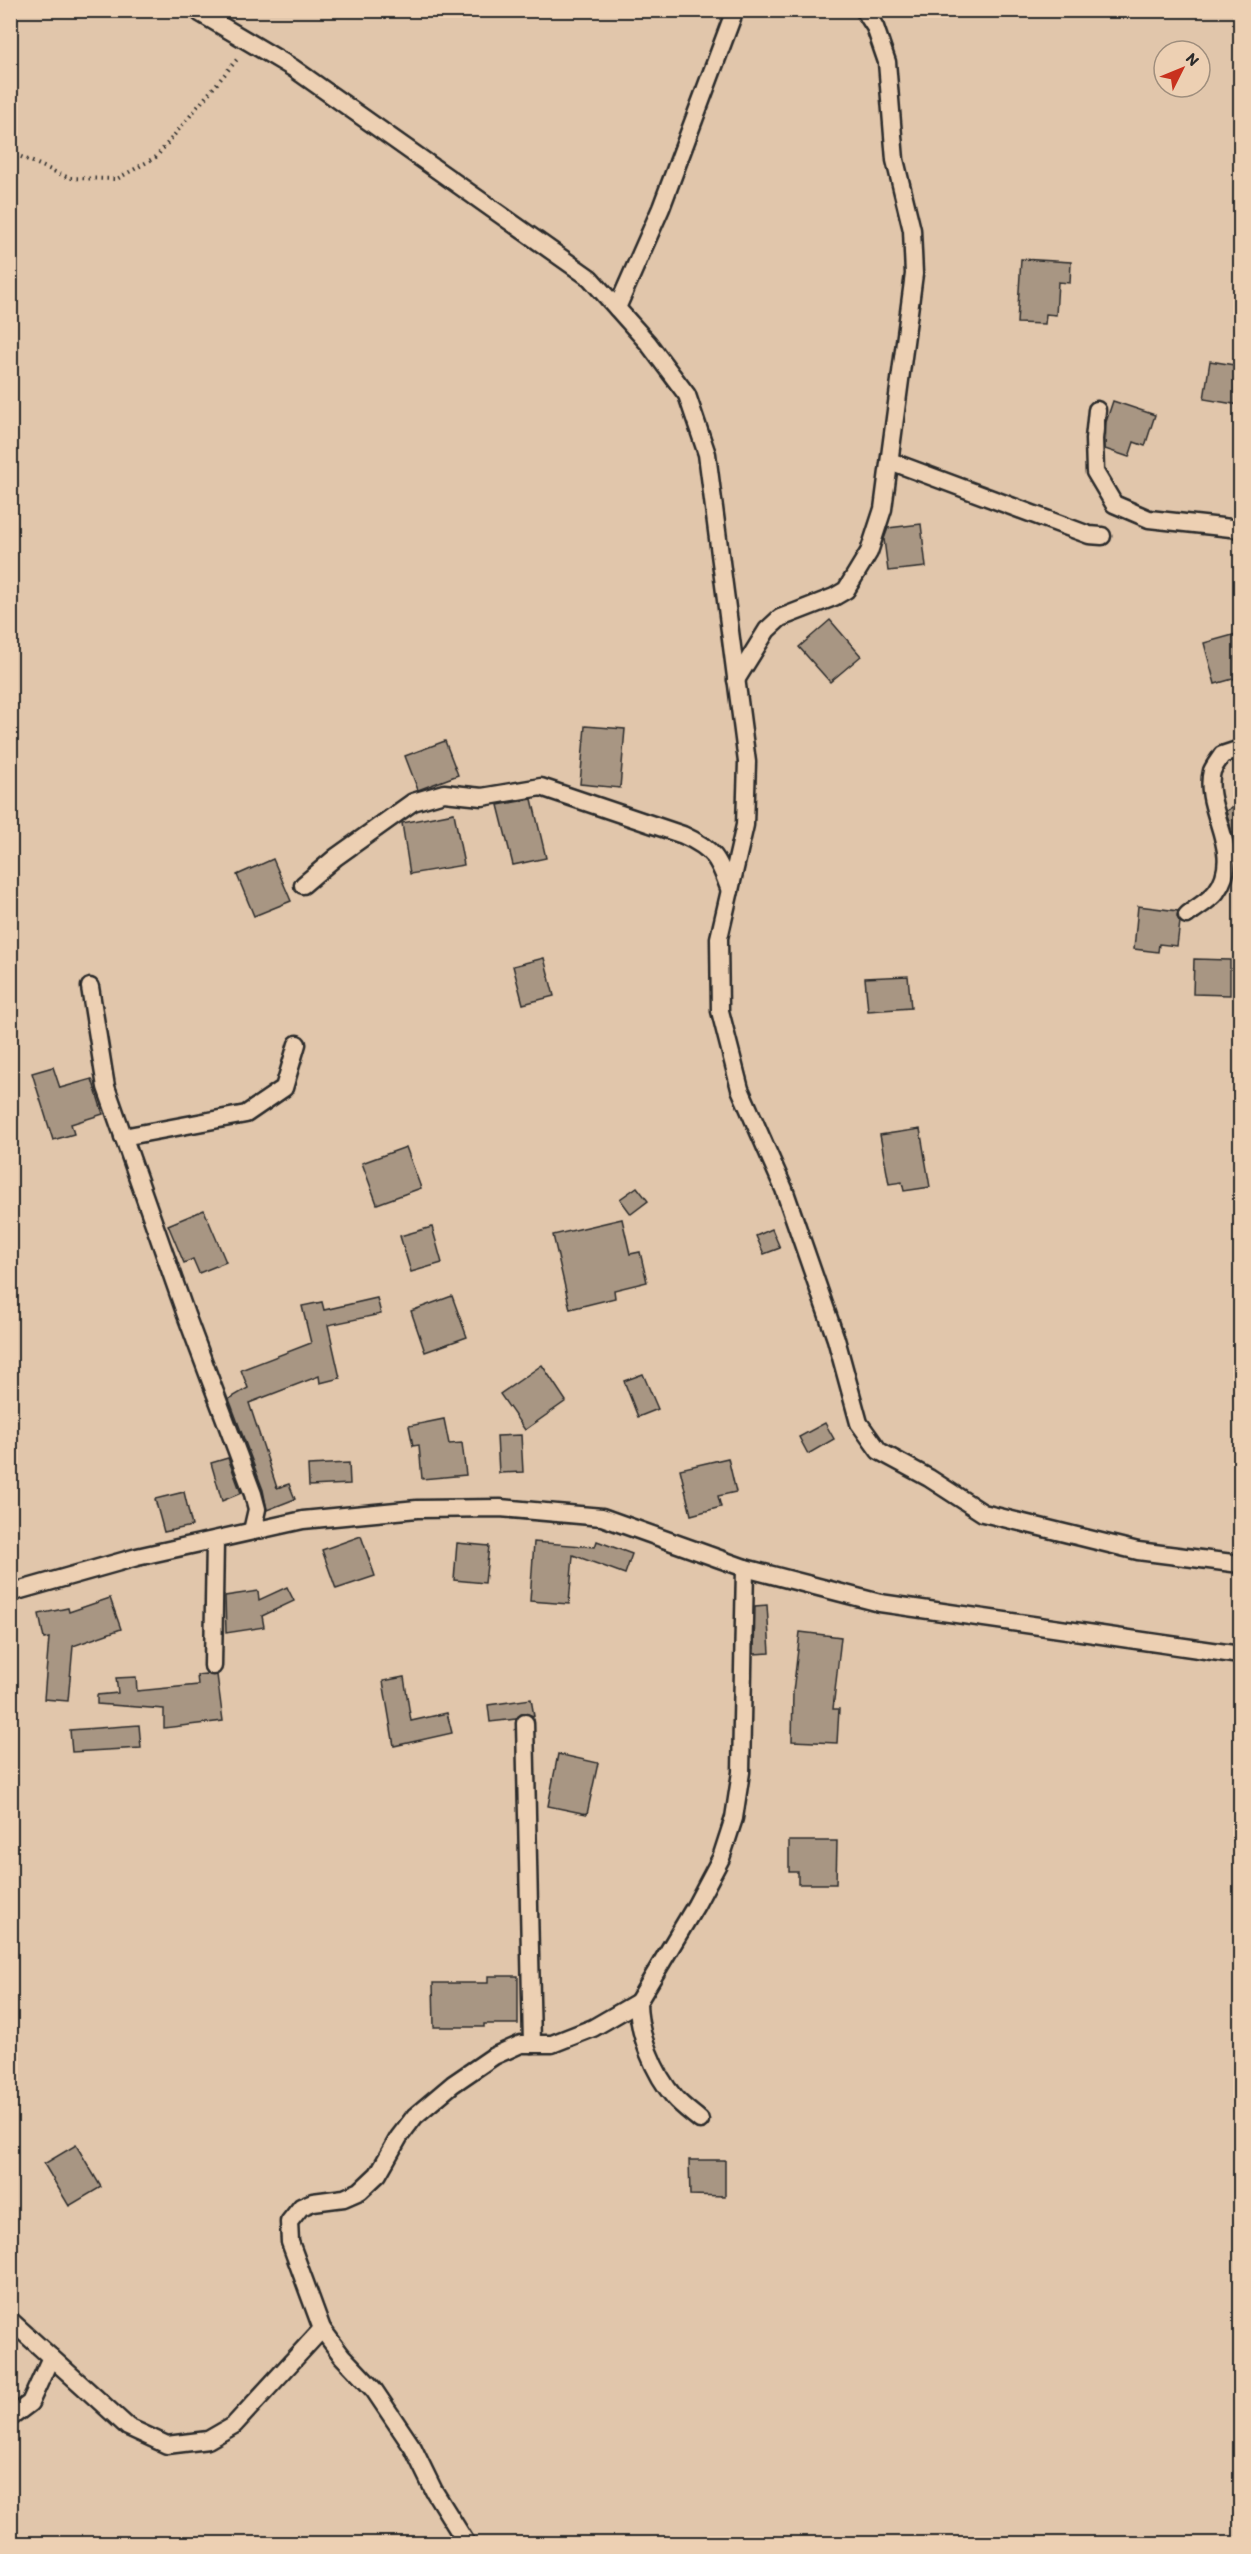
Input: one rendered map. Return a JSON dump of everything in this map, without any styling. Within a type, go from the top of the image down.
[{"type":"street","points":[[617,308],[662,208],[735,10]]},
{"type":"street","points":[[736,680],[767,630],[780,618],[846,590],[859,572],[869,552],[883,509],[914,274],[912,231],[895,160],[887,62],[875,27],[864,10]]},
{"type":"street","points":[[200,13],[293,68],[410,148],[590,278],[648,343],[687,395],[707,454],[747,762],[745,825],[719,938],[720,1011],[740,1089],[784,1189],[836,1339],[859,1423],[879,1451],[929,1478],[983,1513],[1138,1551],[1240,1564]]},
{"type":"street","points":[[1097,410],[1094,439],[1095,472],[1114,504],[1149,519],[1240,529]]},
{"type":"street","points":[[890,461],[1089,535],[1102,536]]},
{"type":"street","points":[[1188,915],[1215,893],[1225,876],[1228,857],[1212,791],[1212,771],[1222,755],[1240,749]]},
{"type":"street","points":[[303,885],[336,857],[413,802],[444,793],[482,797],[541,787],[704,844],[721,865],[730,891]]},
{"type":"street","points":[[90,987],[106,1087],[186,1315],[253,1494],[257,1509],[252,1531]]},
{"type":"street","points":[[123,1137],[246,1114],[284,1088],[297,1044]]},
{"type":"street","points":[[10,1593],[137,1557],[303,1520],[417,1509],[500,1508],[602,1517],[745,1568],[880,1603],[1240,1654]]},
{"type":"street","points":[[213,1666],[215,1540]]},
{"type":"street","points":[[467,2544],[434,2491],[413,2448],[381,2400],[342,2356],[322,2329],[290,2242],[289,2223],[301,2207],[313,2202],[344,2198],[360,2191],[378,2174],[399,2137],[415,2116],[453,2084],[494,2056],[521,2044],[552,2044],[593,2028],[638,2002],[696,1905],[721,1858],[734,1818],[741,1772],[745,1568]]},
{"type":"street","points":[[525,1723],[532,2044]]},
{"type":"street","points":[[638,2002],[638,2014],[653,2064],[675,2098],[700,2120]]},
{"type":"street","points":[[10,2320],[128,2427],[167,2445],[208,2440],[234,2425],[322,2329]]},
{"type":"street","points":[[10,2418],[30,2403],[51,2357]]},
{"type":"path","points":[[10,152],[69,178],[117,179],[156,157],[251,43]]},
{"type":"building","points":[[1021,259],[1071,262],[1070,283],[1058,282],[1056,315],[1046,314],[1045,324],[1017,323]]},
{"type":"building","points":[[1210,361],[1240,366],[1240,405],[1204,399]]},
{"type":"building","points":[[1113,401],[1155,415],[1145,446],[1134,442],[1129,457],[1105,449],[1106,422]]},
{"type":"building","points":[[921,524],[926,567],[888,571],[884,539],[888,528]]},
{"type":"building","points":[[830,620],[861,656],[830,682],[799,647]]},
{"type":"building","points":[[1240,633],[1240,677],[1215,684],[1204,643]]},
{"type":"building","points":[[585,726],[625,729],[620,788],[580,784]]},
{"type":"building","points":[[445,741],[458,775],[418,790],[405,756]]},
{"type":"building","points":[[532,799],[546,858],[513,865],[498,805]]},
{"type":"building","points":[[1240,802],[1240,847],[1233,836],[1226,811]]},
{"type":"building","points":[[454,813],[464,865],[410,874],[402,823]]},
{"type":"building","points":[[273,859],[291,901],[254,916],[237,875]]},
{"type":"building","points":[[1138,906],[1178,911],[1177,917],[1180,922],[1177,946],[1159,944],[1158,952],[1134,949]]},
{"type":"building","points":[[544,958],[554,996],[523,1004],[513,966]]},
{"type":"building","points":[[1194,959],[1230,960],[1230,995],[1193,994]]},
{"type":"building","points":[[908,976],[911,1008],[868,1011],[865,978]]},
{"type":"building","points":[[53,1067],[60,1088],[92,1079],[103,1114],[71,1124],[74,1134],[53,1140],[32,1073]]},
{"type":"building","points":[[920,1129],[930,1187],[904,1191],[902,1182],[889,1184],[880,1135]]},
{"type":"building","points":[[406,1147],[421,1188],[377,1204],[362,1163]]},
{"type":"building","points":[[637,1187],[648,1201],[631,1214],[620,1199]]},
{"type":"building","points":[[204,1210],[226,1262],[199,1273],[193,1259],[184,1263],[168,1225]]},
{"type":"building","points":[[622,1219],[630,1254],[640,1252],[647,1282],[614,1290],[615,1298],[570,1309],[553,1235]]},
{"type":"building","points":[[432,1227],[442,1263],[411,1272],[400,1236]]},
{"type":"building","points":[[772,1229],[780,1248],[764,1254],[756,1236]]},
{"type":"building","points":[[452,1296],[467,1337],[425,1352],[411,1311]]},
{"type":"building","points":[[377,1298],[381,1314],[328,1325],[340,1378],[320,1383],[319,1376],[249,1403],[277,1488],[289,1484],[295,1499],[267,1510],[263,1490],[229,1399],[248,1388],[241,1370],[311,1343],[302,1306],[322,1302],[324,1310]]},
{"type":"building","points":[[542,1365],[566,1401],[525,1430],[500,1394]]},
{"type":"building","points":[[643,1374],[658,1409],[638,1417],[624,1381]]},
{"type":"building","points":[[444,1419],[449,1444],[462,1443],[466,1475],[422,1479],[419,1445],[413,1446],[409,1426]]},
{"type":"building","points":[[825,1423],[834,1439],[808,1454],[799,1437]]},
{"type":"building","points":[[521,1435],[523,1472],[499,1473],[497,1436]]},
{"type":"building","points":[[228,1458],[241,1493],[222,1501],[211,1463]]},
{"type":"building","points":[[728,1458],[736,1492],[718,1496],[721,1507],[691,1515],[680,1469]]},
{"type":"building","points":[[349,1463],[350,1484],[309,1486],[308,1465]]},
{"type":"building","points":[[184,1492],[192,1526],[164,1532],[155,1499]]},
{"type":"building","points":[[361,1536],[375,1576],[336,1589],[322,1550]]},
{"type":"building","points":[[597,1541],[632,1554],[625,1574],[573,1555],[569,1604],[530,1601],[534,1542],[595,1547]]},
{"type":"building","points":[[457,1543],[489,1546],[485,1583],[454,1580]]},
{"type":"building","points":[[287,1587],[294,1601],[262,1616],[264,1627],[226,1633],[225,1596],[258,1591],[259,1600]]},
{"type":"building","points":[[110,1598],[121,1629],[73,1646],[68,1701],[44,1699],[49,1638],[44,1639],[39,1614],[68,1608],[69,1612]]},
{"type":"building","points":[[767,1605],[770,1653],[754,1654],[755,1606]]},
{"type":"building","points":[[800,1632],[841,1637],[833,1709],[839,1709],[837,1743],[792,1741],[793,1692]]},
{"type":"building","points":[[197,1675],[217,1675],[223,1721],[164,1728],[164,1709],[97,1704],[97,1695],[118,1693],[116,1678],[136,1677],[137,1691],[198,1685]]},
{"type":"building","points":[[404,1677],[411,1721],[447,1713],[452,1733],[394,1746],[383,1681]]},
{"type":"building","points":[[531,1699],[534,1716],[524,1713],[516,1719],[490,1722],[488,1705]]},
{"type":"building","points":[[139,1725],[141,1748],[72,1752],[70,1730]]},
{"type":"building","points":[[558,1754],[598,1763],[587,1814],[548,1806]]},
{"type":"building","points":[[789,1841],[837,1841],[836,1884],[798,1884],[798,1872],[789,1872]]},
{"type":"building","points":[[488,1976],[518,1976],[518,2024],[434,2027],[433,1983],[488,1983]]},
{"type":"building","points":[[76,2145],[101,2187],[69,2206],[44,2164]]},
{"type":"building","points":[[689,2160],[725,2160],[725,2196],[690,2195]]}]
